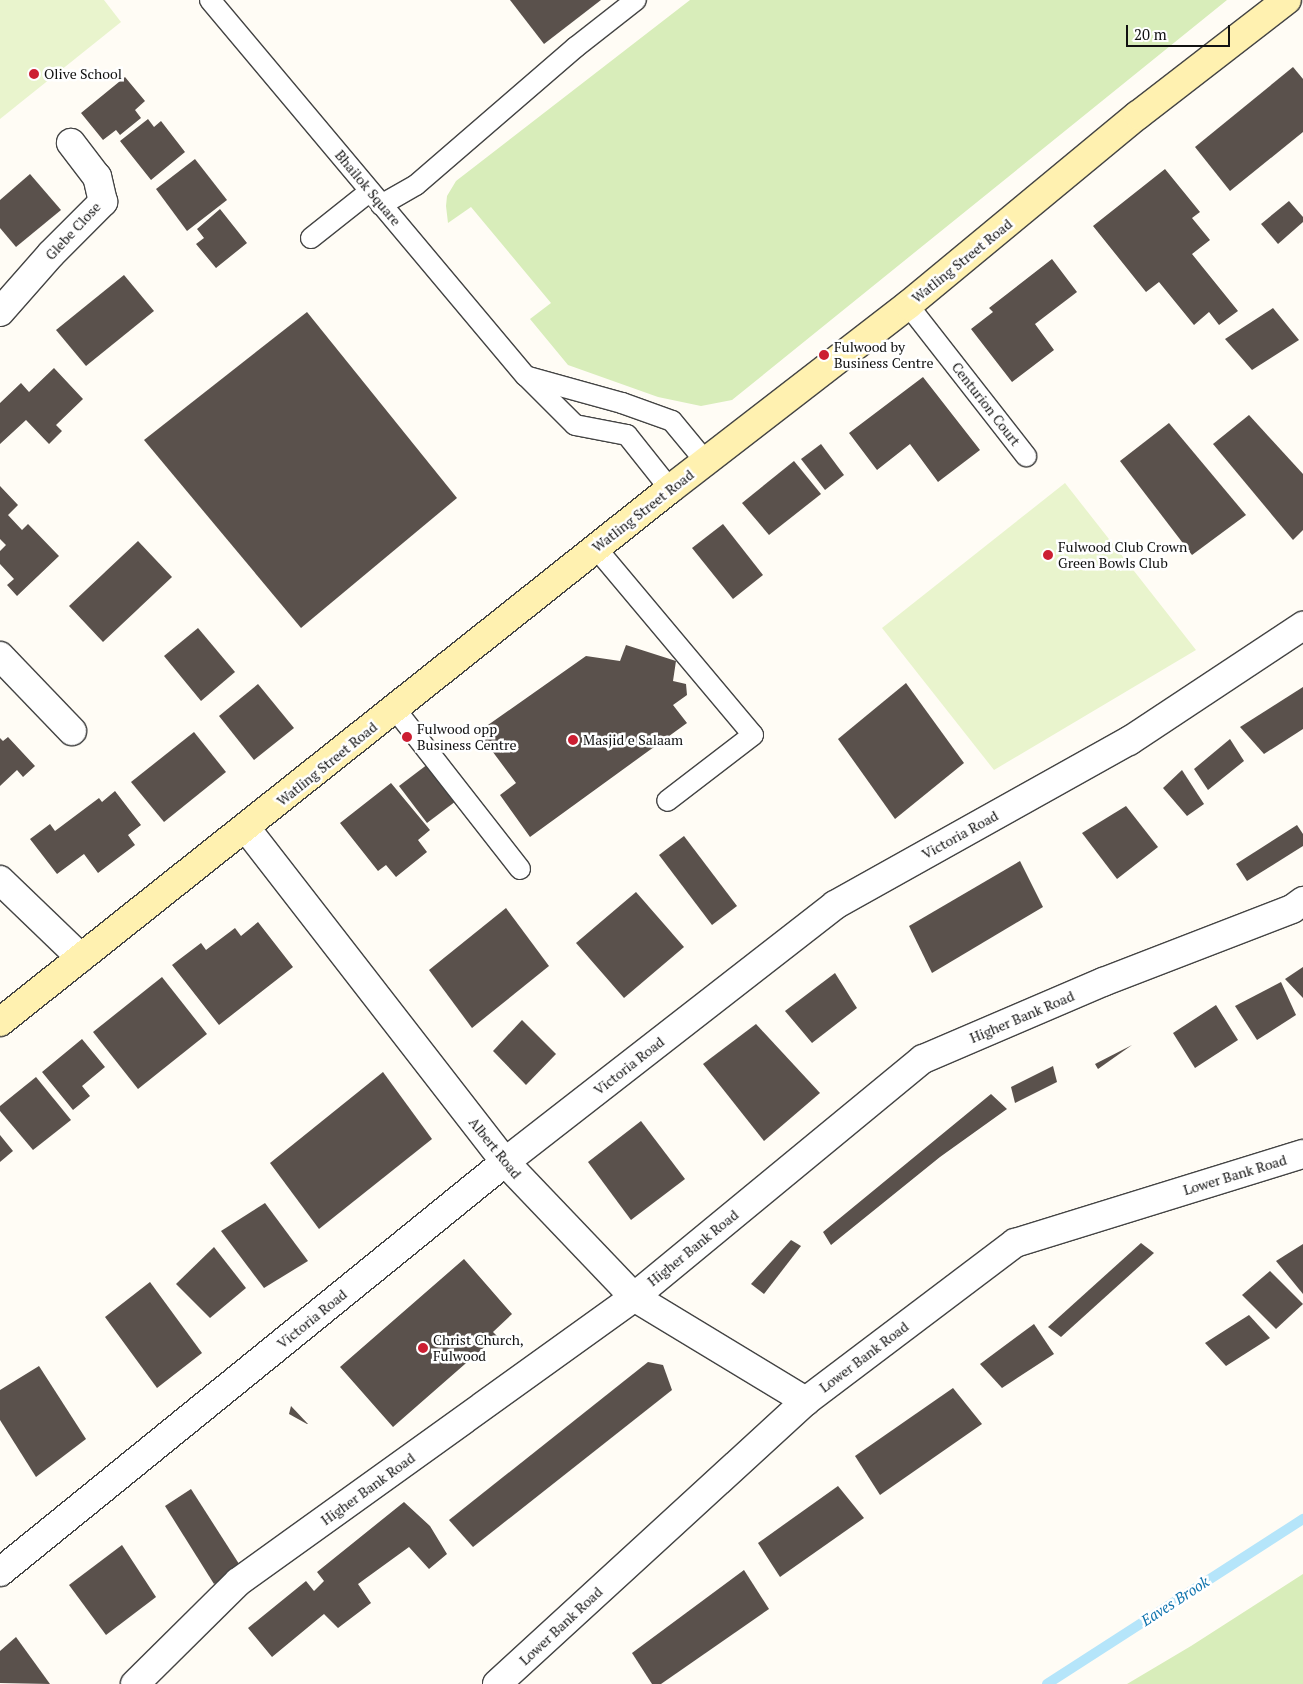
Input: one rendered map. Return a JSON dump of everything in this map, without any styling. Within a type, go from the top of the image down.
[{"type":"main road","name":"Watling Street Road","points":[[0,1022],[395,710],[670,489],[908,305],[1138,116],[1286,0]]},
{"type":"street","name":"Glebe Close","points":[[0,312],[50,254],[102,202],[97,177],[71,143]]},
{"type":"street","name":"Victoria Road","points":[[0,1572],[505,1162],[835,905],[1129,741],[1303,626]]},
{"type":"street","points":[[0,656],[72,731]]},
{"type":"street","name":"Albert Road","points":[[246,828],[505,1162],[634,1297],[806,1401]]},
{"type":"street","points":[[0,880],[81,958]]},
{"type":"street","name":"Higher Bank Road","points":[[135,1684],[238,1582],[634,1297],[923,1060],[1103,982],[1292,909],[1303,901]]},
{"type":"street","name":"Lower Bank Road","points":[[497,1684],[806,1401],[1015,1244],[1303,1154]]},
{"type":"lane","name":"Bhailok Square","points":[[210,0],[526,376],[575,426],[627,435],[670,489]]},
{"type":"lane","points":[[310,238],[376,198],[416,184],[576,47],[636,0]]},
{"type":"lane","name":"Centurion Court","points":[[908,305],[1026,456]]},
{"type":"lane","points":[[526,376],[622,403],[672,421],[706,462]]},
{"type":"lane","points":[[596,548],[752,735],[667,801]]},
{"type":"lane","points":[[395,710],[520,869]]},
{"type":"green space","name":"Olive School","points":[[0,0],[104,0],[121,22],[0,119]]},
{"type":"green space","points":[[690,0],[1227,0],[732,400],[701,406],[658,397],[568,365],[530,319],[551,303],[471,207],[448,223],[446,206],[447,196],[456,181]]},
{"type":"green space","name":"Fulwood Club Crown Green Bowls Club","points":[[1065,483],[1196,650],[994,770],[882,628]]},
{"type":"green space","points":[[1303,1574],[1303,1684],[1127,1684],[1191,1646]]},
{"type":"building","points":[[510,0],[601,0],[544,44]]},
{"type":"building","points":[[1293,67],[1303,79],[1303,132],[1230,191],[1195,147]]},
{"type":"building","points":[[125,77],[145,101],[135,110],[141,118],[120,135],[116,130],[103,140],[81,113]]},
{"type":"building","points":[[148,119],[154,127],[161,121],[185,152],[151,180],[120,141]]},
{"type":"building","points":[[195,159],[227,200],[187,231],[156,189]]},
{"type":"building","points":[[1165,169],[1200,212],[1192,218],[1210,240],[1192,254],[1238,311],[1219,325],[1209,312],[1194,325],[1159,282],[1146,292],[1093,226]]},
{"type":"building","points":[[30,174],[61,210],[16,247],[0,228],[0,200]]},
{"type":"building","points":[[1289,201],[1303,217],[1303,222],[1278,244],[1261,224]]},
{"type":"building","points":[[220,209],[247,243],[216,268],[196,244],[204,238],[197,229]]},
{"type":"building","points":[[1052,259],[1077,292],[1035,324],[1054,350],[1012,382],[971,329],[993,312],[989,308]]},
{"type":"building","points":[[124,275],[154,311],[86,366],[56,330]]},
{"type":"building","points":[[1273,308],[1299,340],[1252,370],[1225,339]]},
{"type":"building","points":[[307,312],[457,498],[301,628],[144,440]]},
{"type":"building","points":[[54,368],[83,399],[56,425],[62,431],[49,444],[26,420],[0,444],[0,403],[21,383],[29,392]]},
{"type":"building","points":[[923,377],[980,450],[938,482],[910,444],[877,470],[849,433]]},
{"type":"building","points":[[1249,415],[1303,474],[1303,530],[1293,540],[1213,444]]},
{"type":"building","points":[[1169,423],[1246,515],[1192,555],[1120,461]]},
{"type":"building","points":[[821,444],[844,475],[825,490],[801,459]]},
{"type":"building","points":[[794,461],[821,494],[769,535],[742,503]]},
{"type":"building","points":[[0,486],[18,505],[8,515],[22,530],[28,524],[59,556],[17,596],[7,585],[14,579],[0,564],[0,551],[6,545],[0,539]]},
{"type":"building","points":[[723,524],[763,575],[733,599],[692,548]]},
{"type":"building","points":[[138,541],[172,577],[103,642],[69,606]]},
{"type":"building","points":[[198,628],[235,672],[201,701],[164,656]]},
{"type":"building","name":"Masjid e Salaam","points":[[626,645],[676,661],[673,681],[686,684],[687,695],[673,705],[687,723],[530,837],[500,795],[516,783],[478,732],[586,656],[620,661]]},
{"type":"building","points":[[906,683],[964,763],[895,819],[838,739]]},
{"type":"building","points":[[258,684],[294,728],[254,760],[219,716]]},
{"type":"building","points":[[1303,687],[1303,729],[1264,754],[1240,727]]},
{"type":"building","points":[[194,732],[226,772],[164,822],[131,782]]},
{"type":"building","points":[[8,737],[35,766],[23,777],[17,770],[0,786],[0,738],[3,741]]},
{"type":"building","points":[[1230,739],[1244,761],[1208,790],[1194,769]]},
{"type":"building","points":[[428,764],[456,801],[427,823],[399,786]]},
{"type":"building","points":[[1182,770],[1204,804],[1187,816],[1163,788]]},
{"type":"building","points":[[391,783],[430,830],[418,840],[427,852],[396,877],[386,865],[378,871],[340,823]]},
{"type":"building","points":[[115,791],[141,825],[128,835],[135,845],[98,873],[84,854],[57,874],[30,839],[50,824],[55,831],[99,798],[102,802]]},
{"type":"building","points":[[1126,806],[1158,847],[1117,879],[1082,833]]},
{"type":"building","points":[[1297,825],[1303,834],[1303,846],[1247,881],[1236,864]]},
{"type":"building","points":[[684,836],[737,906],[712,925],[659,855]]},
{"type":"building","points":[[1020,861],[1043,907],[932,973],[909,926]]},
{"type":"building","points":[[636,892],[684,947],[624,998],[576,943]]},
{"type":"building","points":[[506,908],[549,966],[472,1028],[429,970]]},
{"type":"building","points":[[258,922],[293,967],[219,1025],[172,965],[201,943],[206,950],[235,928],[241,936]]},
{"type":"building","points":[[1303,967],[1303,998],[1285,979]]},
{"type":"building","points":[[835,973],[857,1008],[812,1043],[785,1011]]},
{"type":"building","points":[[162,977],[207,1034],[138,1089],[93,1032]]},
{"type":"building","points":[[1281,982],[1296,1015],[1257,1040],[1235,1006]]},
{"type":"building","points":[[1216,1005],[1238,1040],[1195,1068],[1173,1033]]},
{"type":"building","points":[[522,1020],[556,1054],[526,1085],[493,1051]]},
{"type":"building","points":[[756,1024],[820,1093],[764,1141],[703,1064]]},
{"type":"building","points":[[82,1039],[105,1067],[82,1086],[90,1096],[73,1110],[42,1072]]},
{"type":"building","points":[[1132,1045],[1098,1069],[1095,1064]]},
{"type":"building","points":[[1053,1066],[1057,1082],[1015,1103],[1011,1087]]},
{"type":"building","points":[[383,1072],[432,1139],[319,1229],[270,1163]]},
{"type":"building","points":[[36,1077],[71,1120],[33,1150],[0,1111],[0,1106]]},
{"type":"building","points":[[991,1094],[1007,1109],[940,1157],[831,1245],[823,1232]]},
{"type":"building","points":[[641,1121],[685,1179],[631,1220],[588,1162]]},
{"type":"building","points":[[0,1135],[13,1151],[0,1162]]},
{"type":"building","points":[[265,1203],[308,1261],[264,1288],[221,1231]]},
{"type":"building","points":[[791,1240],[801,1246],[764,1294],[751,1284]]},
{"type":"building","points":[[1141,1243],[1154,1253],[1061,1337],[1048,1327]]},
{"type":"building","points":[[1303,1244],[1303,1294],[1276,1261]]},
{"type":"building","points":[[214,1247],[246,1288],[210,1318],[176,1284]]},
{"type":"building","name":"Christ Church, Fulwood","points":[[464,1259],[512,1314],[493,1332],[497,1336],[393,1427],[340,1367]]},
{"type":"building","points":[[1270,1271],[1303,1304],[1276,1329],[1242,1295]]},
{"type":"building","points":[[150,1282],[202,1353],[157,1388],[105,1317]]},
{"type":"building","points":[[1249,1315],[1270,1338],[1226,1366],[1205,1343]]},
{"type":"building","points":[[1034,1324],[1054,1354],[1002,1388],[980,1364]]},
{"type":"building","points":[[648,1362],[663,1365],[672,1390],[473,1547],[449,1520]]},
{"type":"building","points":[[39,1366],[86,1439],[36,1477],[0,1420],[0,1390]]},
{"type":"building","points":[[953,1388],[982,1424],[880,1495],[855,1456]]},
{"type":"building","points":[[291,1406],[308,1424],[289,1414]]},
{"type":"building","points":[[838,1486],[864,1518],[780,1577],[758,1543]]},
{"type":"building","points":[[191,1489],[241,1567],[214,1584],[165,1506]]},
{"type":"building","points":[[404,1502],[430,1526],[447,1554],[429,1569],[409,1547],[358,1584],[371,1603],[338,1628],[324,1614],[272,1657],[248,1628],[306,1581],[314,1591],[324,1581],[317,1572]]},
{"type":"building","points":[[122,1545],[156,1597],[106,1635],[69,1585]]},
{"type":"building","points":[[744,1570],[769,1609],[661,1684],[652,1684],[632,1653]]},
{"type":"building","points":[[16,1637],[50,1684],[0,1683],[0,1651]]},
{"type":"waterway","name":"Eaves Brook","points":[[1047,1684],[1303,1519]]},
{"type":"place","name":"Olive School","points":[[34,74]]},
{"type":"place","name":"Fulwood by Business Centre","points":[[824,355]]},
{"type":"place","name":"Fulwood Club Crown Green Bowls Club","points":[[1048,555]]},
{"type":"place","name":"Fulwood opp Business Centre","points":[[407,737]]},
{"type":"place","name":"Masjid e Salaam","points":[[573,740]]},
{"type":"place","name":"Christ Church, Fulwood","points":[[423,1348]]}]
